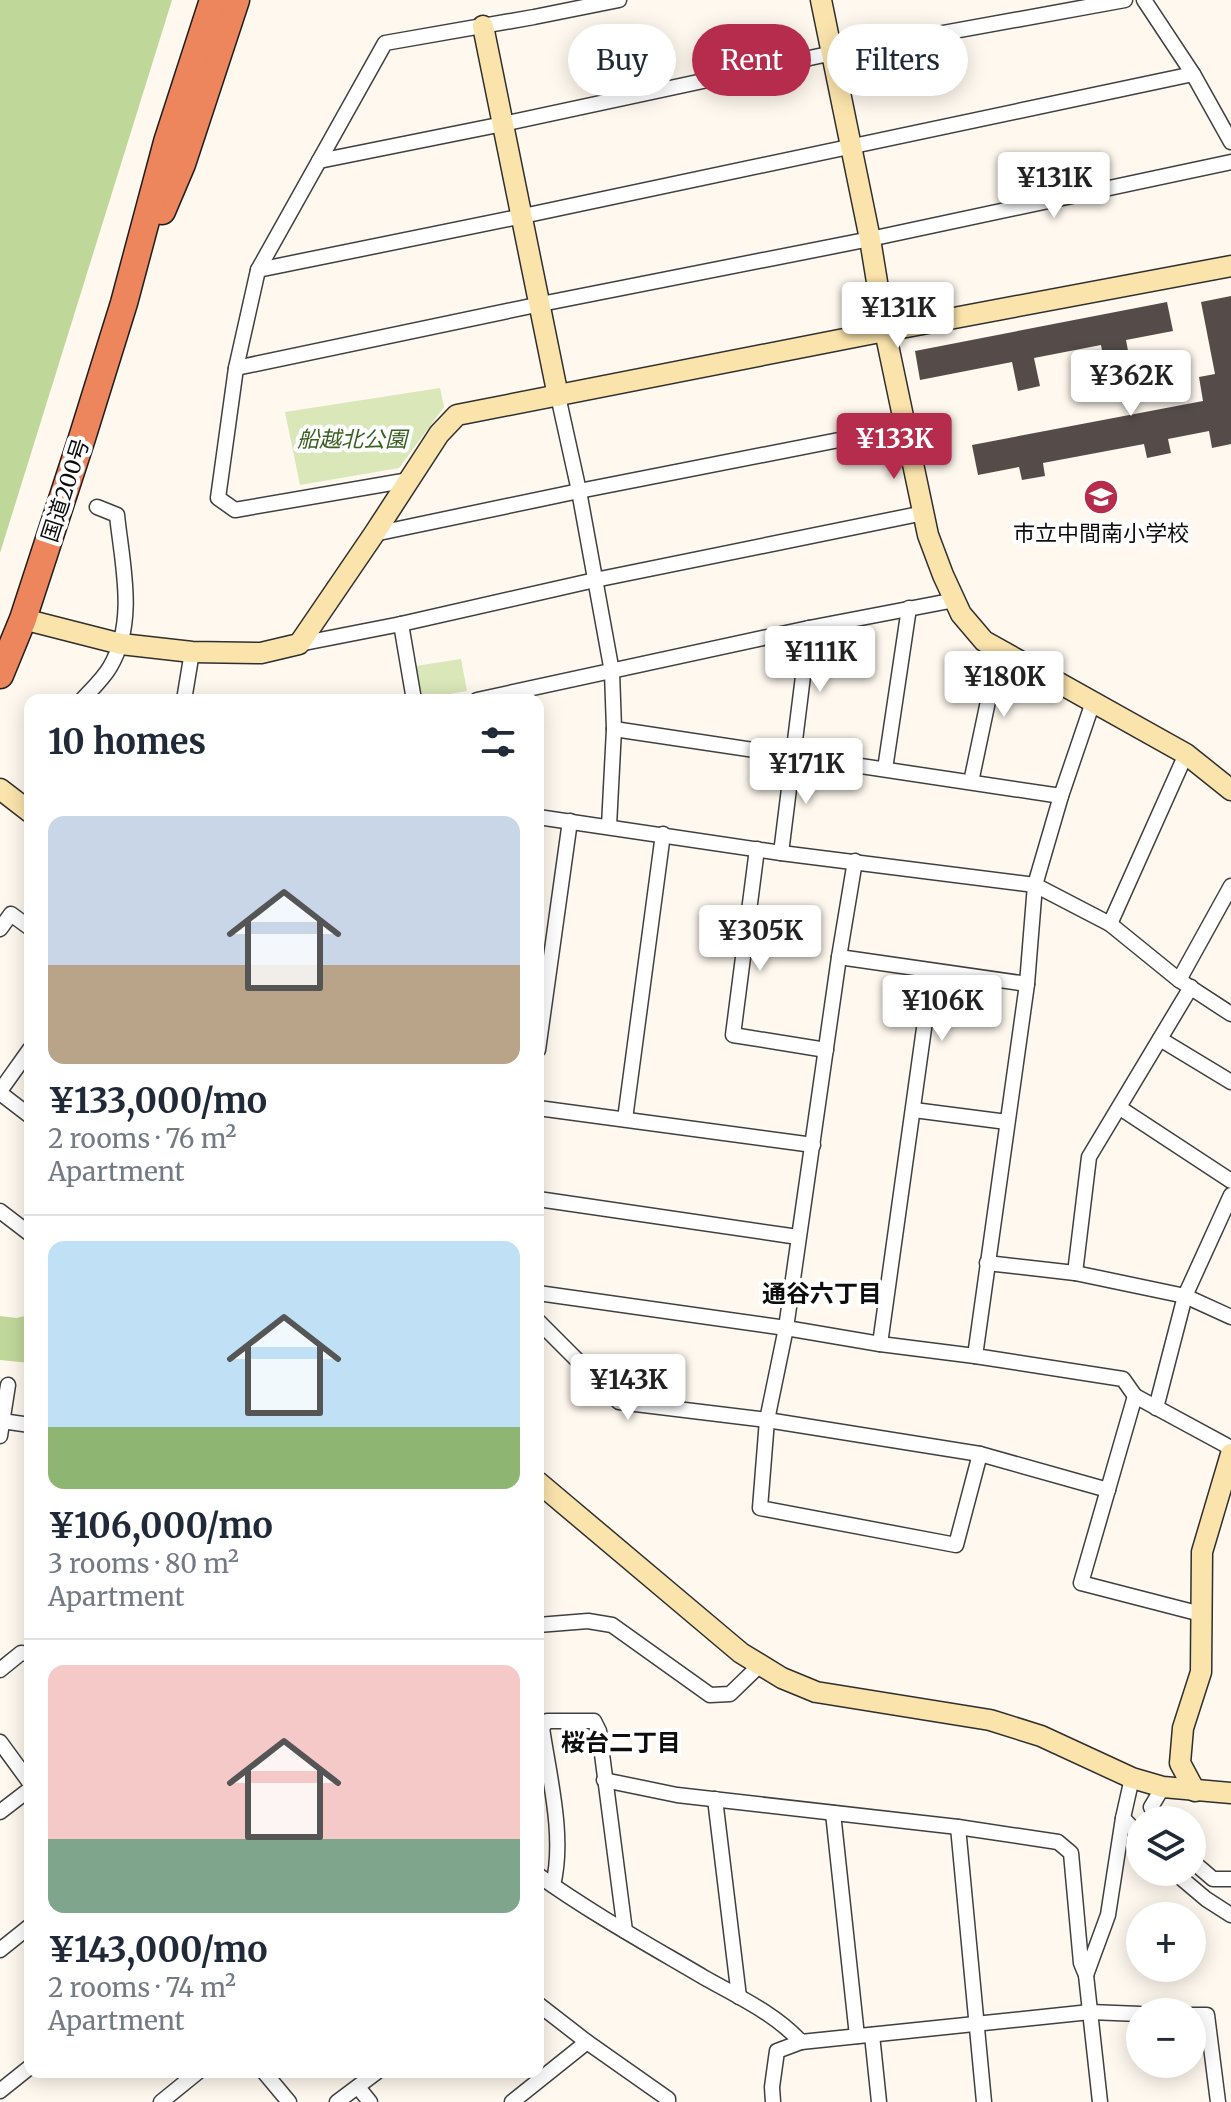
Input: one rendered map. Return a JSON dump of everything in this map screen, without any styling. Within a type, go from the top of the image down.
[{"type":"highway","name":"国道200号","points":[[0,675],[23,619],[124,303],[167,142],[213,0]]},
{"type":"highway","name":"国道200号","points":[[124,303],[182,164],[236,0]]},
{"type":"street","points":[[530,0],[534,17]]},
{"type":"street","points":[[409,480],[235,510],[218,498],[236,368],[258,270],[385,43],[619,0]]},
{"type":"street","points":[[821,0],[827,26]]},
{"type":"street","points":[[968,28],[1125,0]]},
{"type":"street","points":[[1144,0],[1193,74],[1231,142]]},
{"type":"street","points":[[483,26],[579,491],[612,672],[614,729],[609,826]]},
{"type":"street","points":[[319,161],[827,54]]},
{"type":"street","points":[[258,270],[1193,74]]},
{"type":"street","points":[[841,96],[885,331],[928,535],[961,614],[984,641],[1186,754],[1231,790]]},
{"type":"street","points":[[236,368],[1231,162]]},
{"type":"street","points":[[299,644],[439,434],[457,415],[1231,266]]},
{"type":"street","points":[[374,534],[905,427]]},
{"type":"street","points":[[87,694],[109,669],[121,644],[126,613],[117,515],[97,507]]},
{"type":"street","points":[[23,619],[121,644],[192,652],[261,653],[595,580],[924,513]]},
{"type":"street","points":[[506,694],[809,628],[955,600]]},
{"type":"street","points":[[885,769],[909,608]]},
{"type":"street","points":[[401,624],[413,694]]},
{"type":"street","points":[[781,853],[809,628]]},
{"type":"street","points":[[971,782],[999,649]]},
{"type":"street","points":[[185,694],[192,652]]},
{"type":"street","points":[[975,1356],[1027,984],[1035,885],[1093,702]]},
{"type":"street","points":[[614,729],[1061,796]]},
{"type":"street","points":[[1110,924],[1186,754]]},
{"type":"street","points":[[0,789],[24,807]]},
{"type":"street","points":[[544,818],[781,853],[1035,885],[1110,924],[1185,984],[1231,1014]]},
{"type":"street","points":[[544,1007],[570,821]]},
{"type":"street","points":[[625,1119],[663,834]]},
{"type":"street","points":[[757,849],[733,1035],[826,1050]]},
{"type":"street","points":[[855,861],[786,1328],[767,1420],[760,1508],[956,1545],[980,1454]]},
{"type":"street","points":[[1075,1273],[1089,1157],[1160,1039],[1231,886]]},
{"type":"street","points":[[0,929],[11,914],[24,924]]},
{"type":"street","points":[[839,957],[1027,984]]},
{"type":"street","points":[[880,1344],[932,971]]},
{"type":"street","points":[[1160,1039],[1231,1082]]},
{"type":"street","points":[[24,1058],[0,1092],[24,1111]]},
{"type":"street","points":[[1120,1108],[1231,1181]]},
{"type":"street","points":[[544,1109],[813,1145]]},
{"type":"street","points":[[914,1110],[1007,1122]]},
{"type":"street","points":[[1156,1408],[1185,1296],[1231,1195]]},
{"type":"street","points":[[544,1200],[798,1237]]},
{"type":"street","points":[[0,1211],[24,1229]]},
{"type":"street","points":[[987,1263],[1075,1273],[1185,1296],[1231,1317]]},
{"type":"street","points":[[544,1294],[1123,1379],[1135,1396],[1231,1448]]},
{"type":"street","points":[[544,1327],[619,1402],[767,1420],[980,1454],[1108,1490]]},
{"type":"street","points":[[8,1385],[1,1428],[24,1426]]},
{"type":"street","points":[[1135,1396],[1081,1583],[1201,1614]]},
{"type":"street","points":[[1195,1791],[1180,1763],[1183,1728],[1201,1672],[1202,1552],[1231,1454]]},
{"type":"street","points":[[544,1487],[741,1653],[782,1678],[816,1692],[990,1720],[1041,1736],[1132,1778],[1163,1787],[1231,1793]]},
{"type":"street","points":[[544,1625],[588,1621],[612,1625],[710,1695],[730,1694],[760,1665]]},
{"type":"street","points":[[0,1670],[24,1653]]},
{"type":"street","points":[[544,1725],[547,1721],[594,1721],[599,1731],[625,1931]]},
{"type":"street","points":[[0,1742],[24,1775]]},
{"type":"street","points":[[544,1742],[556,1824],[553,1885]]},
{"type":"street","points":[[1086,1975],[1108,1915],[1132,1778]]},
{"type":"street","points":[[604,1780],[677,1795],[958,1827],[1058,1842],[1071,1853],[1081,1963],[1086,1975],[1100,2102]]},
{"type":"street","points":[[1152,1806],[1163,1787]]},
{"type":"street","points":[[0,1812],[24,1794]]},
{"type":"street","points":[[715,1799],[739,1997]]},
{"type":"street","points":[[833,1813],[864,2036],[879,2102]]},
{"type":"street","points":[[1123,1818],[1126,1821]]},
{"type":"street","points":[[958,1827],[984,2102]]},
{"type":"street","points":[[1206,1873],[1213,1879],[1231,1879]]},
{"type":"street","points":[[544,1879],[625,1931],[739,1997],[790,2030],[801,2042]]},
{"type":"street","points":[[1191,1886],[1231,1915]]},
{"type":"street","points":[[0,1950],[24,1931]]},
{"type":"street","points":[[544,2009],[668,2102]]},
{"type":"street","points":[[773,2102],[777,2051],[801,2042],[1090,2012],[1126,2013]]},
{"type":"street","points":[[1206,2015],[1218,2102]]},
{"type":"street","points":[[544,2076],[587,2042]]},
{"type":"street","points":[[0,2091],[24,2072]]},
{"type":"street","points":[[161,2102],[191,2078]]},
{"type":"street","points":[[269,2078],[289,2102]]},
{"type":"street","points":[[337,2102],[369,2078]]},
{"type":"street","points":[[512,2102],[542,2078]]},
{"type":"street","points":[[358,2087],[370,2102]]},
{"type":"green space","points":[[0,0],[172,0],[0,553]]},
{"type":"green space","name":"船越北公園","points":[[440,388],[444,407],[399,468],[300,485],[285,412]]},
{"type":"green space","points":[[461,659],[467,691],[421,694],[416,666]]},
{"type":"green space","points":[[0,1316],[24,1316],[24,1362],[0,1360]]},
{"type":"building","points":[[1231,296],[1231,444],[1212,448],[1209,431],[1168,439],[1171,453],[1147,458],[1144,444],[1043,463],[1045,476],[1022,480],[1019,467],[978,475],[972,445],[1203,401],[1199,377],[1215,374],[1201,302]]},
{"type":"building","points":[[1167,302],[1173,331],[1126,340],[1129,356],[1104,361],[1101,345],[1034,358],[1040,386],[1018,391],[1012,362],[920,380],[915,351]]},
{"type":"place","name":"市立中間南小学校","points":[[1101,497]]},
{"type":"district","name":"通谷六丁目","points":[[822,1293]]},
{"type":"district","name":"桜台二丁目","points":[[621,1742]]}]
